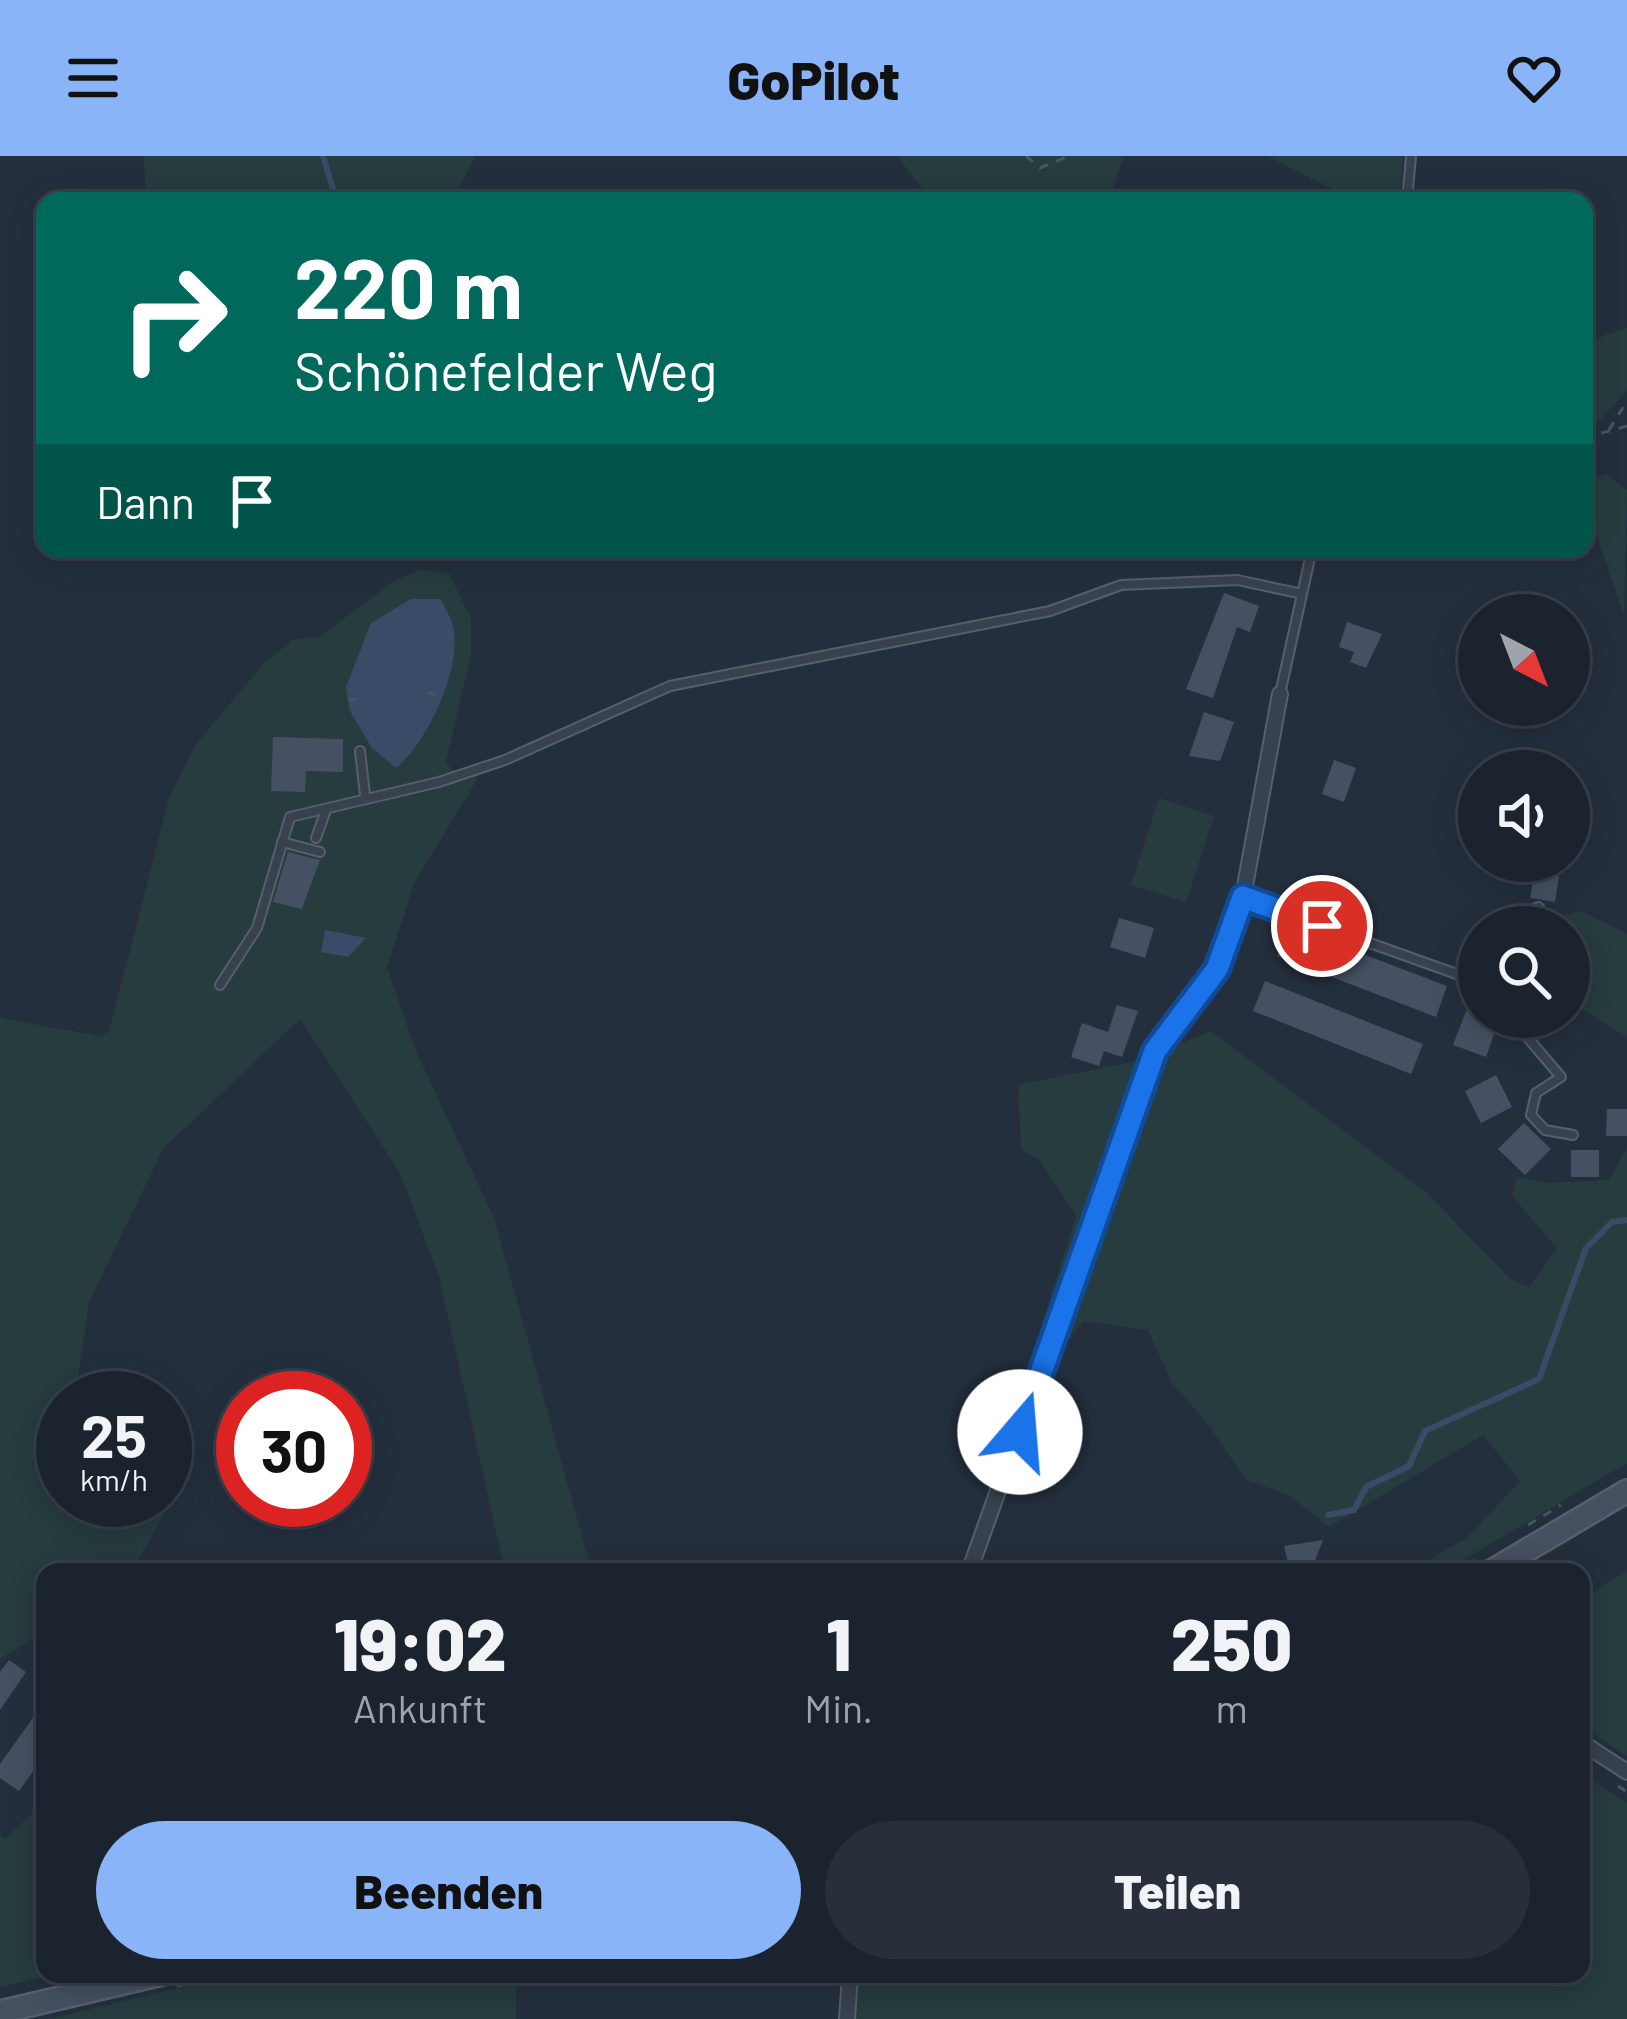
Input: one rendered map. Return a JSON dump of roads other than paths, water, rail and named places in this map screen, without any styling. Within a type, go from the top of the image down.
[{"type":"main road","points":[[1505,1563],[1627,1491]]},
{"type":"main road","points":[[0,2012],[124,1983]]},
{"type":"street","points":[[972,1563],[1155,1051],[1217,969],[1243,897],[1280,694]]},
{"type":"street","points":[[1590,1748],[1627,1772]]},
{"type":"street","points":[[847,2019],[849,1983]]},
{"type":"lane","points":[[1408,192],[1411,156]]},
{"type":"lane","points":[[1280,694],[1309,558]]},
{"type":"lane","points":[[220,985],[256,928],[290,817],[365,795],[440,782],[505,760],[670,686],[1050,611],[1121,585],[1237,580],[1298,593]]},
{"type":"lane","points":[[360,751],[365,795]]},
{"type":"lane","points":[[316,838],[326,809]]},
{"type":"lane","points":[[282,842],[320,852]]},
{"type":"lane","points":[[1243,897],[1458,974]]},
{"type":"lane","points":[[1528,1038],[1561,1077],[1535,1093],[1531,1115],[1545,1130],[1573,1135]]},
{"type":"water","points":[[411,599],[441,599],[455,643],[440,703],[419,741],[396,768],[371,747],[350,711],[346,687],[371,623]]},
{"type":"water","points":[[325,930],[366,938],[348,957],[321,952]]},
{"type":"waterway","points":[[323,156],[333,189]]},
{"type":"waterway","points":[[1328,1515],[1354,1510],[1366,1487],[1409,1466],[1425,1431],[1539,1379],[1586,1248],[1612,1222],[1627,1220]]}]
